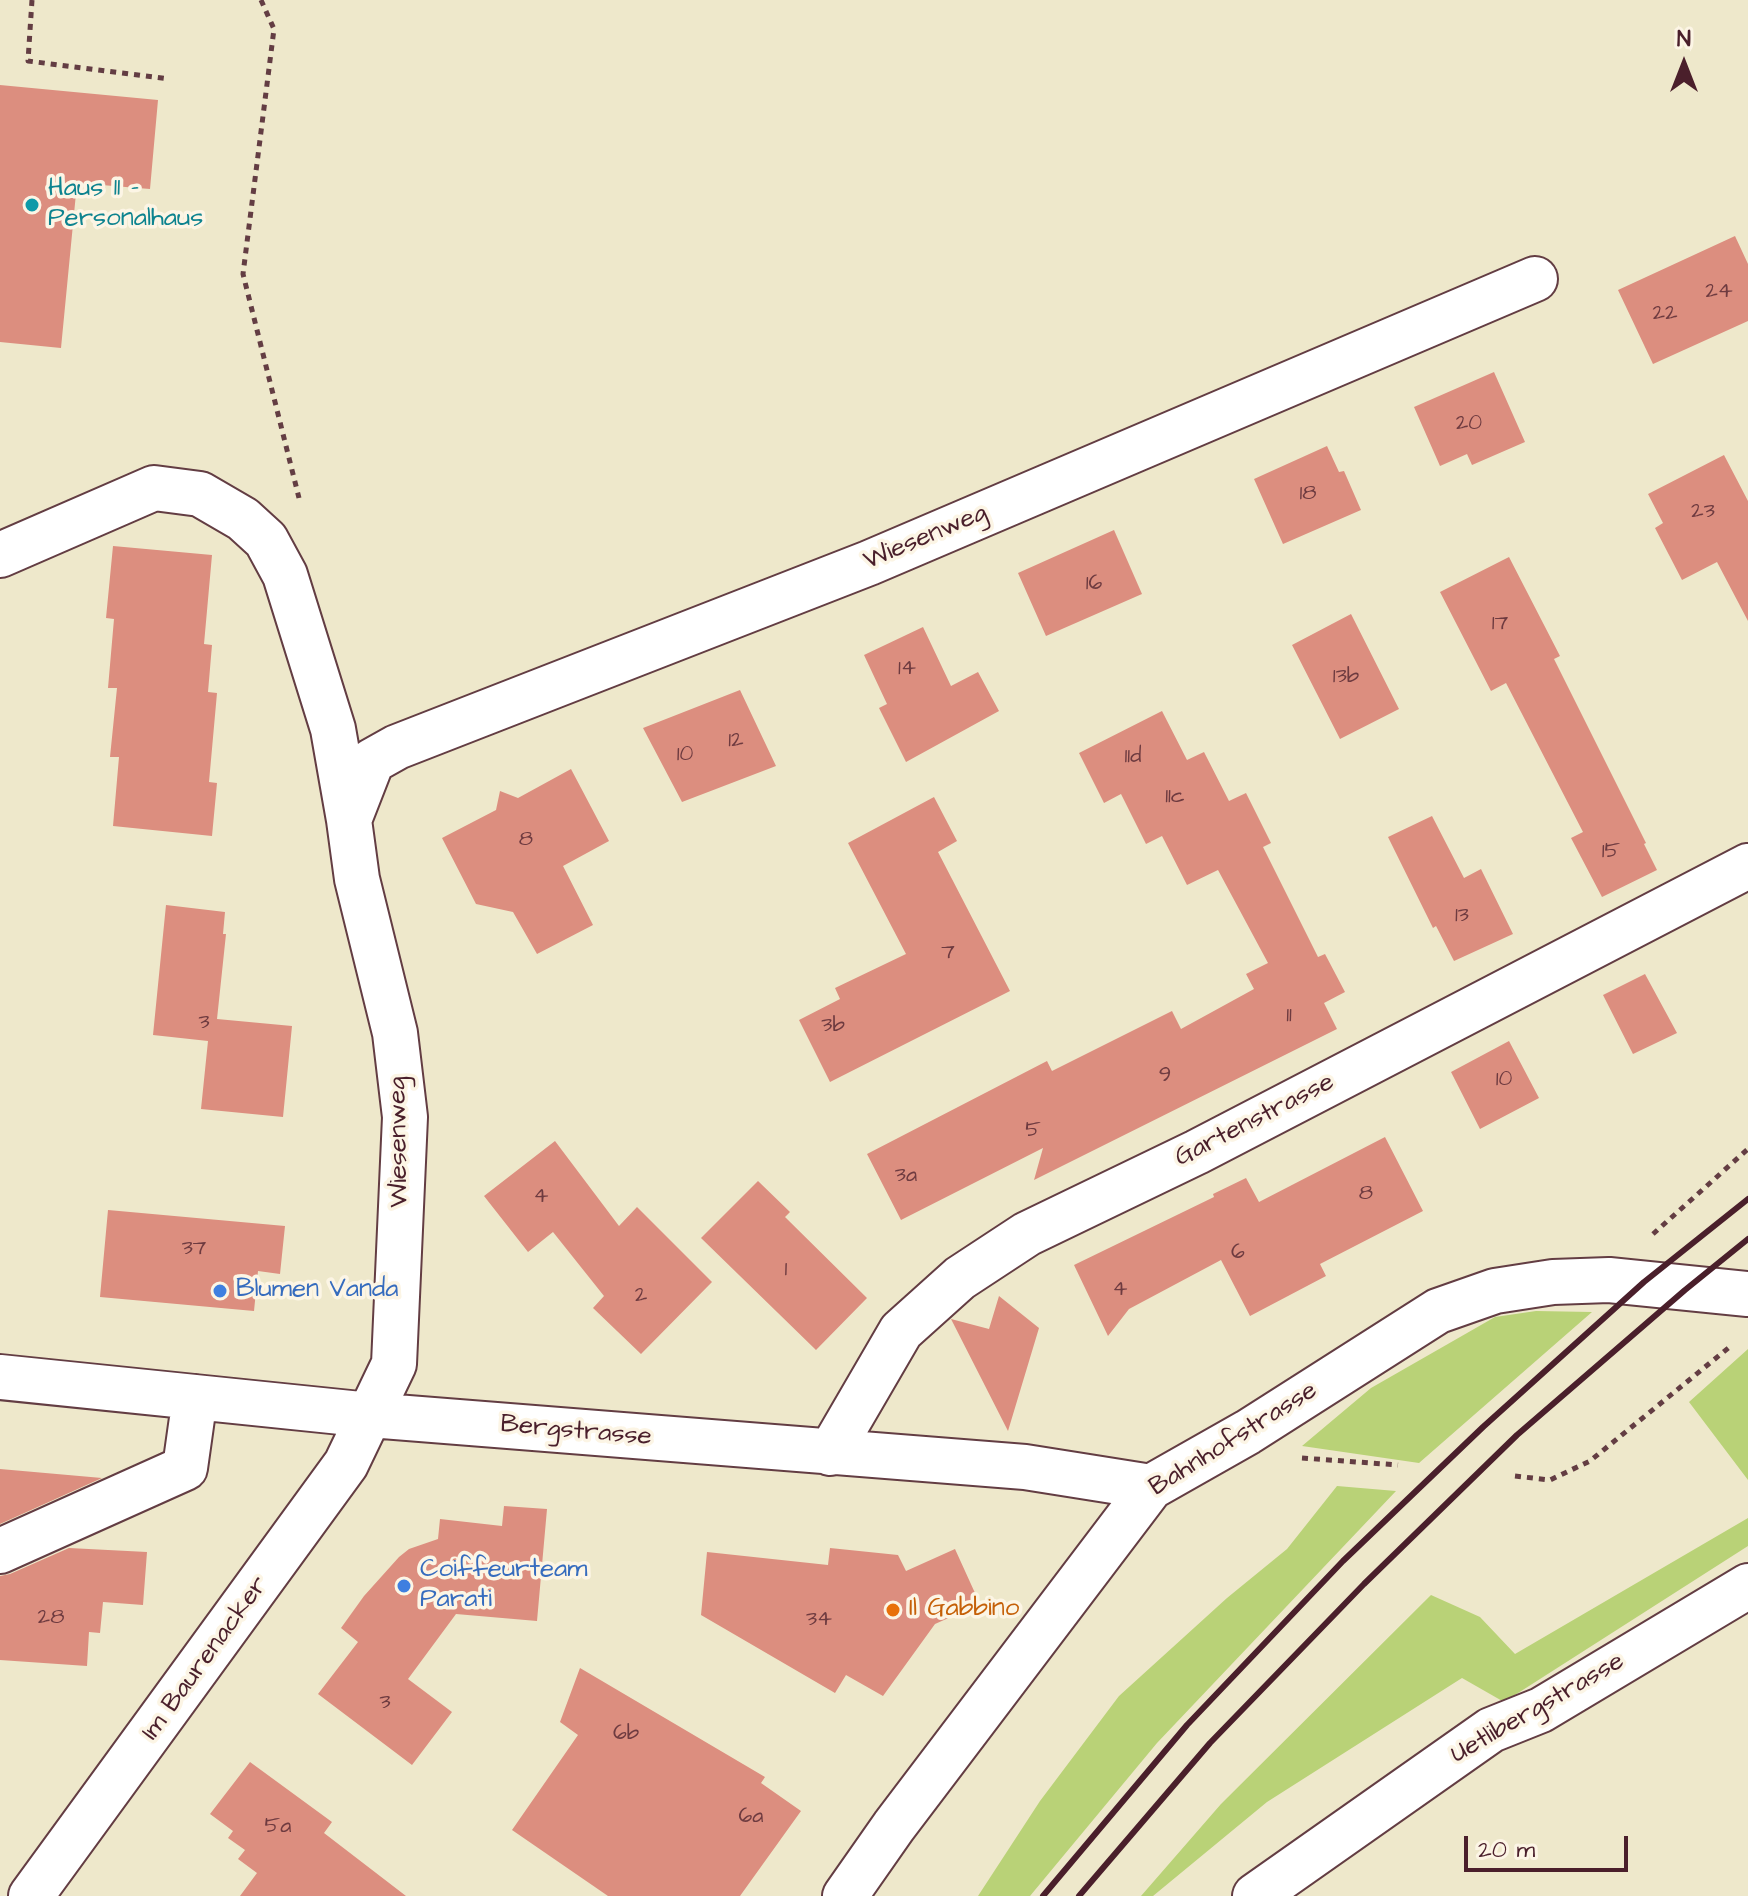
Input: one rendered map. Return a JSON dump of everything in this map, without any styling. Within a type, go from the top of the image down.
[{"type":"street","name":"Wiesenweg","points":[[349,820],[372,761],[397,747],[869,563],[1535,279]]},
{"type":"street","name":"Wiesenweg","points":[[0,555],[154,488],[200,494],[243,519],[266,540],[285,575],[333,729],[357,879],[395,1033],[405,1117],[394,1364],[370,1415]]},
{"type":"street","name":"Gartenstrasse","points":[[830,1453],[901,1331],[960,1278],[1027,1234],[1197,1152],[1748,866]]},
{"type":"street","name":"Bahnhofstrasse","points":[[845,1896],[894,1826],[1151,1487],[1248,1432],[1438,1311],[1495,1291],[1553,1282],[1609,1280],[1748,1294]]},
{"type":"street","name":"Bergstrasse","points":[[0,1377],[370,1415],[1025,1467],[1151,1487]]},
{"type":"street","points":[[0,1551],[185,1468],[195,1397]]},
{"type":"street","name":"Im Baurenacker","points":[[31,1896],[346,1464],[370,1415]]},
{"type":"street","name":"Uetlibergstrasse","points":[[1255,1896],[1491,1730],[1541,1710],[1748,1586]]},
{"type":"path","points":[[32,0],[28,61],[169,79]]},
{"type":"path","points":[[261,0],[274,29],[243,274],[300,503]]},
{"type":"path","points":[[1609,1280],[1648,1239],[1748,1149]]},
{"type":"path","points":[[1515,1476],[1550,1480],[1590,1461],[1740,1339]]},
{"type":"path","points":[[1248,1432],[1289,1457],[1398,1465]]},
{"type":"green space","points":[[1536,1311],[1592,1312],[1419,1463],[1302,1446],[1371,1388],[1495,1317]]},
{"type":"green space","points":[[1748,1349],[1748,1480],[1689,1402]]},
{"type":"green space","points":[[1337,1486],[1396,1491],[1157,1743],[1030,1896],[978,1896],[1040,1801],[1119,1696],[1227,1598],[1287,1549]]},
{"type":"green space","points":[[1748,1518],[1748,1546],[1504,1702],[1462,1678],[1267,1802],[1153,1896],[1141,1896],[1221,1804],[1431,1595],[1480,1617],[1515,1654]]},
{"type":"building","name":"Haus 11 - Personalhaus","points":[[0,85],[158,100],[150,189],[77,183],[61,348],[0,342]]},
{"type":"building","points":[[1735,236],[1748,264],[1748,321],[1653,364],[1618,290]]},
{"type":"building","points":[[1494,372],[1525,442],[1472,465],[1467,454],[1440,466],[1414,407]]},
{"type":"building","points":[[1327,446],[1339,472],[1344,471],[1361,510],[1283,544],[1254,479]]},
{"type":"building","points":[[1724,455],[1748,501],[1748,621],[1717,562],[1682,580],[1655,528],[1663,523],[1648,494]]},
{"type":"building","points":[[1114,530],[1142,594],[1046,636],[1018,573]]},
{"type":"building","points":[[113,546],[212,555],[204,644],[212,645],[208,692],[217,693],[209,782],[217,783],[212,836],[113,826],[119,757],[110,757],[117,688],[108,688],[114,619],[106,618]]},
{"type":"building","points":[[1509,557],[1560,656],[1554,659],[1657,870],[1602,897],[1571,838],[1583,832],[1506,683],[1491,691],[1440,592]]},
{"type":"building","points":[[1351,614],[1399,709],[1340,739],[1292,645]]},
{"type":"building","points":[[923,627],[951,686],[978,672],[999,711],[906,762],[879,708],[887,704],[864,655]]},
{"type":"building","points":[[740,690],[776,766],[682,802],[643,728]]},
{"type":"building","points":[[1162,711],[1187,760],[1204,752],[1229,801],[1246,793],[1271,843],[1263,847],[1318,957],[1325,954],[1345,992],[1324,1003],[1337,1029],[1034,1180],[1043,1148],[901,1220],[867,1154],[1047,1061],[1052,1071],[1172,1011],[1181,1029],[1254,989],[1246,974],[1268,963],[1218,870],[1187,885],[1162,836],[1146,844],[1121,794],[1104,803],[1079,753]]},
{"type":"building","points":[[571,769],[609,841],[563,866],[593,925],[537,954],[513,912],[476,904],[442,838],[496,810],[500,791],[518,798]]},
{"type":"building","points":[[934,797],[957,841],[938,852],[1010,991],[830,1082],[799,1020],[840,999],[835,988],[906,954],[848,843]]},
{"type":"building","points":[[1432,816],[1464,878],[1481,869],[1513,934],[1454,961],[1436,926],[1433,928],[1388,837]]},
{"type":"building","points":[[166,905],[225,912],[223,934],[226,934],[217,1019],[292,1026],[283,1117],[201,1109],[208,1041],[153,1035]]},
{"type":"building","points":[[1645,974],[1677,1033],[1633,1054],[1603,995]]},
{"type":"building","points":[[1509,1041],[1539,1098],[1480,1129],[1451,1072]]},
{"type":"building","points":[[1385,1137],[1423,1211],[1320,1264],[1326,1276],[1250,1316],[1221,1260],[1129,1309],[1108,1336],[1074,1265],[1214,1197],[1213,1194],[1246,1178],[1259,1202]]},
{"type":"building","points":[[555,1141],[619,1226],[637,1207],[712,1282],[641,1354],[593,1308],[604,1296],[553,1232],[528,1252],[484,1196]]},
{"type":"building","points":[[758,1181],[790,1212],[785,1217],[867,1298],[816,1350],[701,1238]]},
{"type":"building","points":[[108,1210],[285,1226],[280,1274],[258,1271],[254,1311],[100,1297]]},
{"type":"building","points":[[999,1296],[1039,1328],[1008,1431],[951,1319],[989,1329]]},
{"type":"building","points":[[0,1469],[102,1478],[0,1524]]},
{"type":"building","points":[[504,1506],[547,1509],[537,1621],[456,1614],[408,1679],[452,1712],[412,1765],[318,1694],[358,1642],[341,1628],[364,1596],[399,1557],[409,1549],[438,1539],[440,1519],[502,1526]]},
{"type":"building","points":[[69,1548],[147,1552],[143,1605],[103,1602],[100,1633],[89,1632],[87,1666],[0,1660],[0,1576]]},
{"type":"building","points":[[830,1548],[898,1555],[906,1571],[955,1549],[980,1604],[935,1624],[883,1696],[846,1675],[835,1693],[701,1615],[707,1552],[828,1565]]},
{"type":"building","points":[[580,1668],[765,1777],[761,1783],[801,1811],[740,1896],[608,1896],[512,1830],[578,1735],[560,1722]]},
{"type":"building","points":[[250,1762],[332,1822],[324,1833],[406,1896],[240,1896],[257,1873],[238,1859],[245,1850],[228,1838],[233,1831],[210,1814]]},
{"type":"railway","points":[[1043,1896],[1187,1725],[1343,1561],[1483,1427],[1644,1282],[1748,1199]]},
{"type":"railway","points":[[1079,1896],[1210,1743],[1364,1584],[1517,1435],[1748,1239]]},
{"type":"place","name":"Haus 11 - Personalhaus","points":[[32,205]]},
{"type":"place","name":"Blumen Vanda","points":[[220,1291]]},
{"type":"place","name":"Coiffeurteam Parati","points":[[404,1586]]},
{"type":"place","name":"Il Gabbino","points":[[893,1610]]}]
